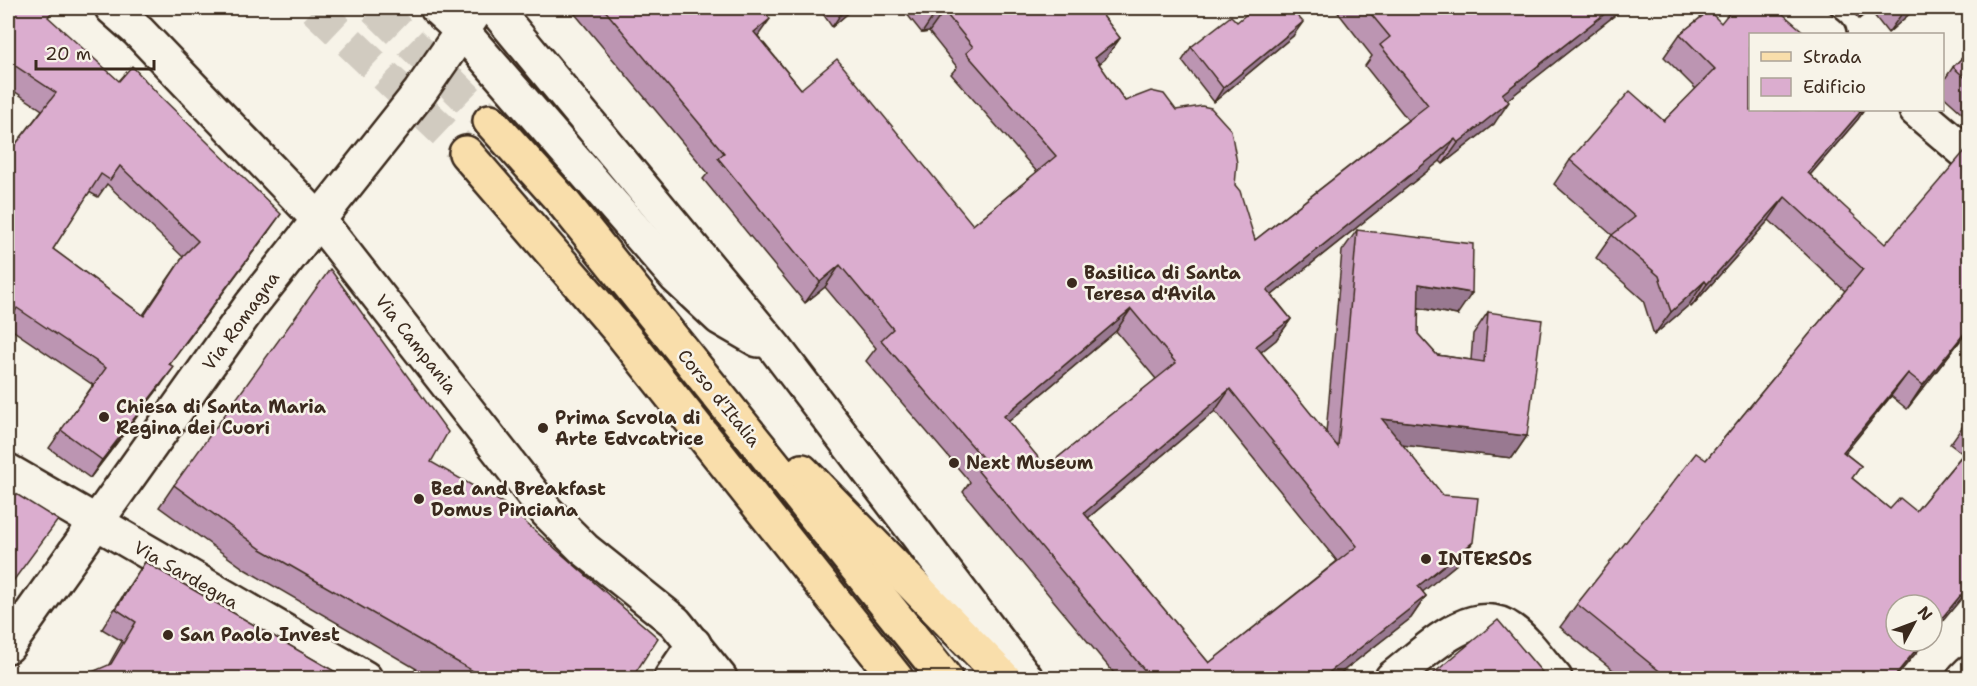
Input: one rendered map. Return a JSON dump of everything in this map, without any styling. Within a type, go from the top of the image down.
[{"type":"main road","name":"Corso d'Italia","points":[[490,121],[563,202],[945,678]]},
{"type":"main road","name":"Corso d'Italia","points":[[466,153],[619,330],[888,670]]},
{"type":"main road","points":[[662,327],[1004,678]]},
{"type":"street","name":"Via Campania","points":[[112,8],[138,30],[318,219],[547,512],[584,549],[675,622],[720,678]]},
{"type":"street","points":[[437,8],[470,20],[676,277],[720,318],[776,349]]},
{"type":"street","points":[[494,8],[776,349],[1026,678]]},
{"type":"street","points":[[1797,8],[1828,33]]},
{"type":"street","name":"Via Romagna","points":[[8,646],[252,305],[420,92],[470,20]]},
{"type":"street","points":[[1917,111],[1970,156]]},
{"type":"street","name":"Via Sardegna","points":[[8,471],[365,678]]},
{"type":"street","points":[[1392,678],[1458,629],[1472,622],[1486,620],[1498,622],[1518,636],[1555,678]]},
{"type":"street","points":[[671,678],[694,644]]},
{"type":"street","points":[[1964,678],[1970,672]]},
{"type":"building","points":[[8,8],[47,8],[52,12],[48,17],[119,81],[132,66],[281,214],[169,364],[174,367],[102,460],[61,430],[106,368],[17,308],[8,325],[8,154],[56,93],[8,61]],"holes":[[[120,166],[198,241],[185,254],[144,316],[53,249],[101,174],[110,180]]]},
{"type":"building","points":[[603,8],[762,8],[770,19],[754,32],[801,89],[837,59],[973,225],[1056,156],[966,53],[973,47],[944,11],[937,11],[934,8],[1097,8],[1120,38],[1095,58],[1125,101],[1151,91],[1164,94],[1176,110],[1202,106],[1211,108],[1231,130],[1237,163],[1235,185],[1240,191],[1255,240],[1428,105],[1380,45],[1390,37],[1366,8],[1612,8],[1502,94],[1509,102],[1458,143],[1455,139],[1267,290],[1291,319],[1256,346],[1338,447],[1357,230],[1473,244],[1472,293],[1419,284],[1418,334],[1437,355],[1484,362],[1488,312],[1542,320],[1527,436],[1382,419],[1443,495],[1478,498],[1473,542],[1418,586],[1426,596],[1322,678],[1151,678],[978,471],[987,463],[881,340],[893,329],[840,265],[820,282],[718,158],[724,153]],"holes":[[[1131,309],[1176,363],[1046,467],[1004,416]],[[1230,389],[1357,546],[1209,663],[1084,513]]]},
{"type":"building","points":[[1254,8],[1290,8],[1303,22],[1223,88],[1191,47],[1231,16],[1237,22]]},
{"type":"building","points":[[1733,8],[1776,8],[1805,33],[1749,33],[1749,111],[1861,111],[1808,173],[1885,244],[1970,145],[1970,326],[1923,385],[1908,373],[1843,452],[1861,466],[1852,478],[1890,509],[1900,498],[1916,511],[1970,446],[1970,584],[1944,615],[1944,593],[1884,593],[1884,653],[1913,653],[1893,678],[1668,678],[1577,604],[1696,453],[1706,460],[1863,269],[1785,197],[1707,284],[1705,281],[1671,312],[1659,276],[1612,235],[1635,217],[1570,160],[1630,91],[1664,121],[1715,69],[1680,34],[1709,11],[1721,23]]},
{"type":"building","points":[[1970,50],[1970,82],[1953,67]]},
{"type":"building","points":[[330,269],[448,432],[431,462],[503,503],[658,638],[632,678],[485,678],[261,549],[174,485]]},
{"type":"building","points":[[8,489],[58,520],[8,588]]},
{"type":"building","points":[[145,562],[346,678],[87,678],[85,675],[111,664],[136,622],[116,609]]},
{"type":"building","points":[[1498,620],[1547,678],[1428,678]]},
{"type":"tunnel","points":[[314,8],[466,153]]},
{"type":"tunnel","points":[[375,8],[490,121]]},
{"type":"place","name":"Basilica di Santa Teresa d'Avila","points":[[1072,283]]},
{"type":"place","name":"Chiesa di Santa Maria Regina dei Cuori","points":[[104,417]]},
{"type":"place","name":"Prima Scvola di Arte Edvcatrice","points":[[543,428]]},
{"type":"place","name":"Next Museum","points":[[954,463]]},
{"type":"place","name":"Bed and Breakfast Domus Pinciana","points":[[419,499]]},
{"type":"place","name":"INTERSOS","points":[[1426,559]]},
{"type":"place","name":"San Paolo Invest","points":[[168,635]]}]
